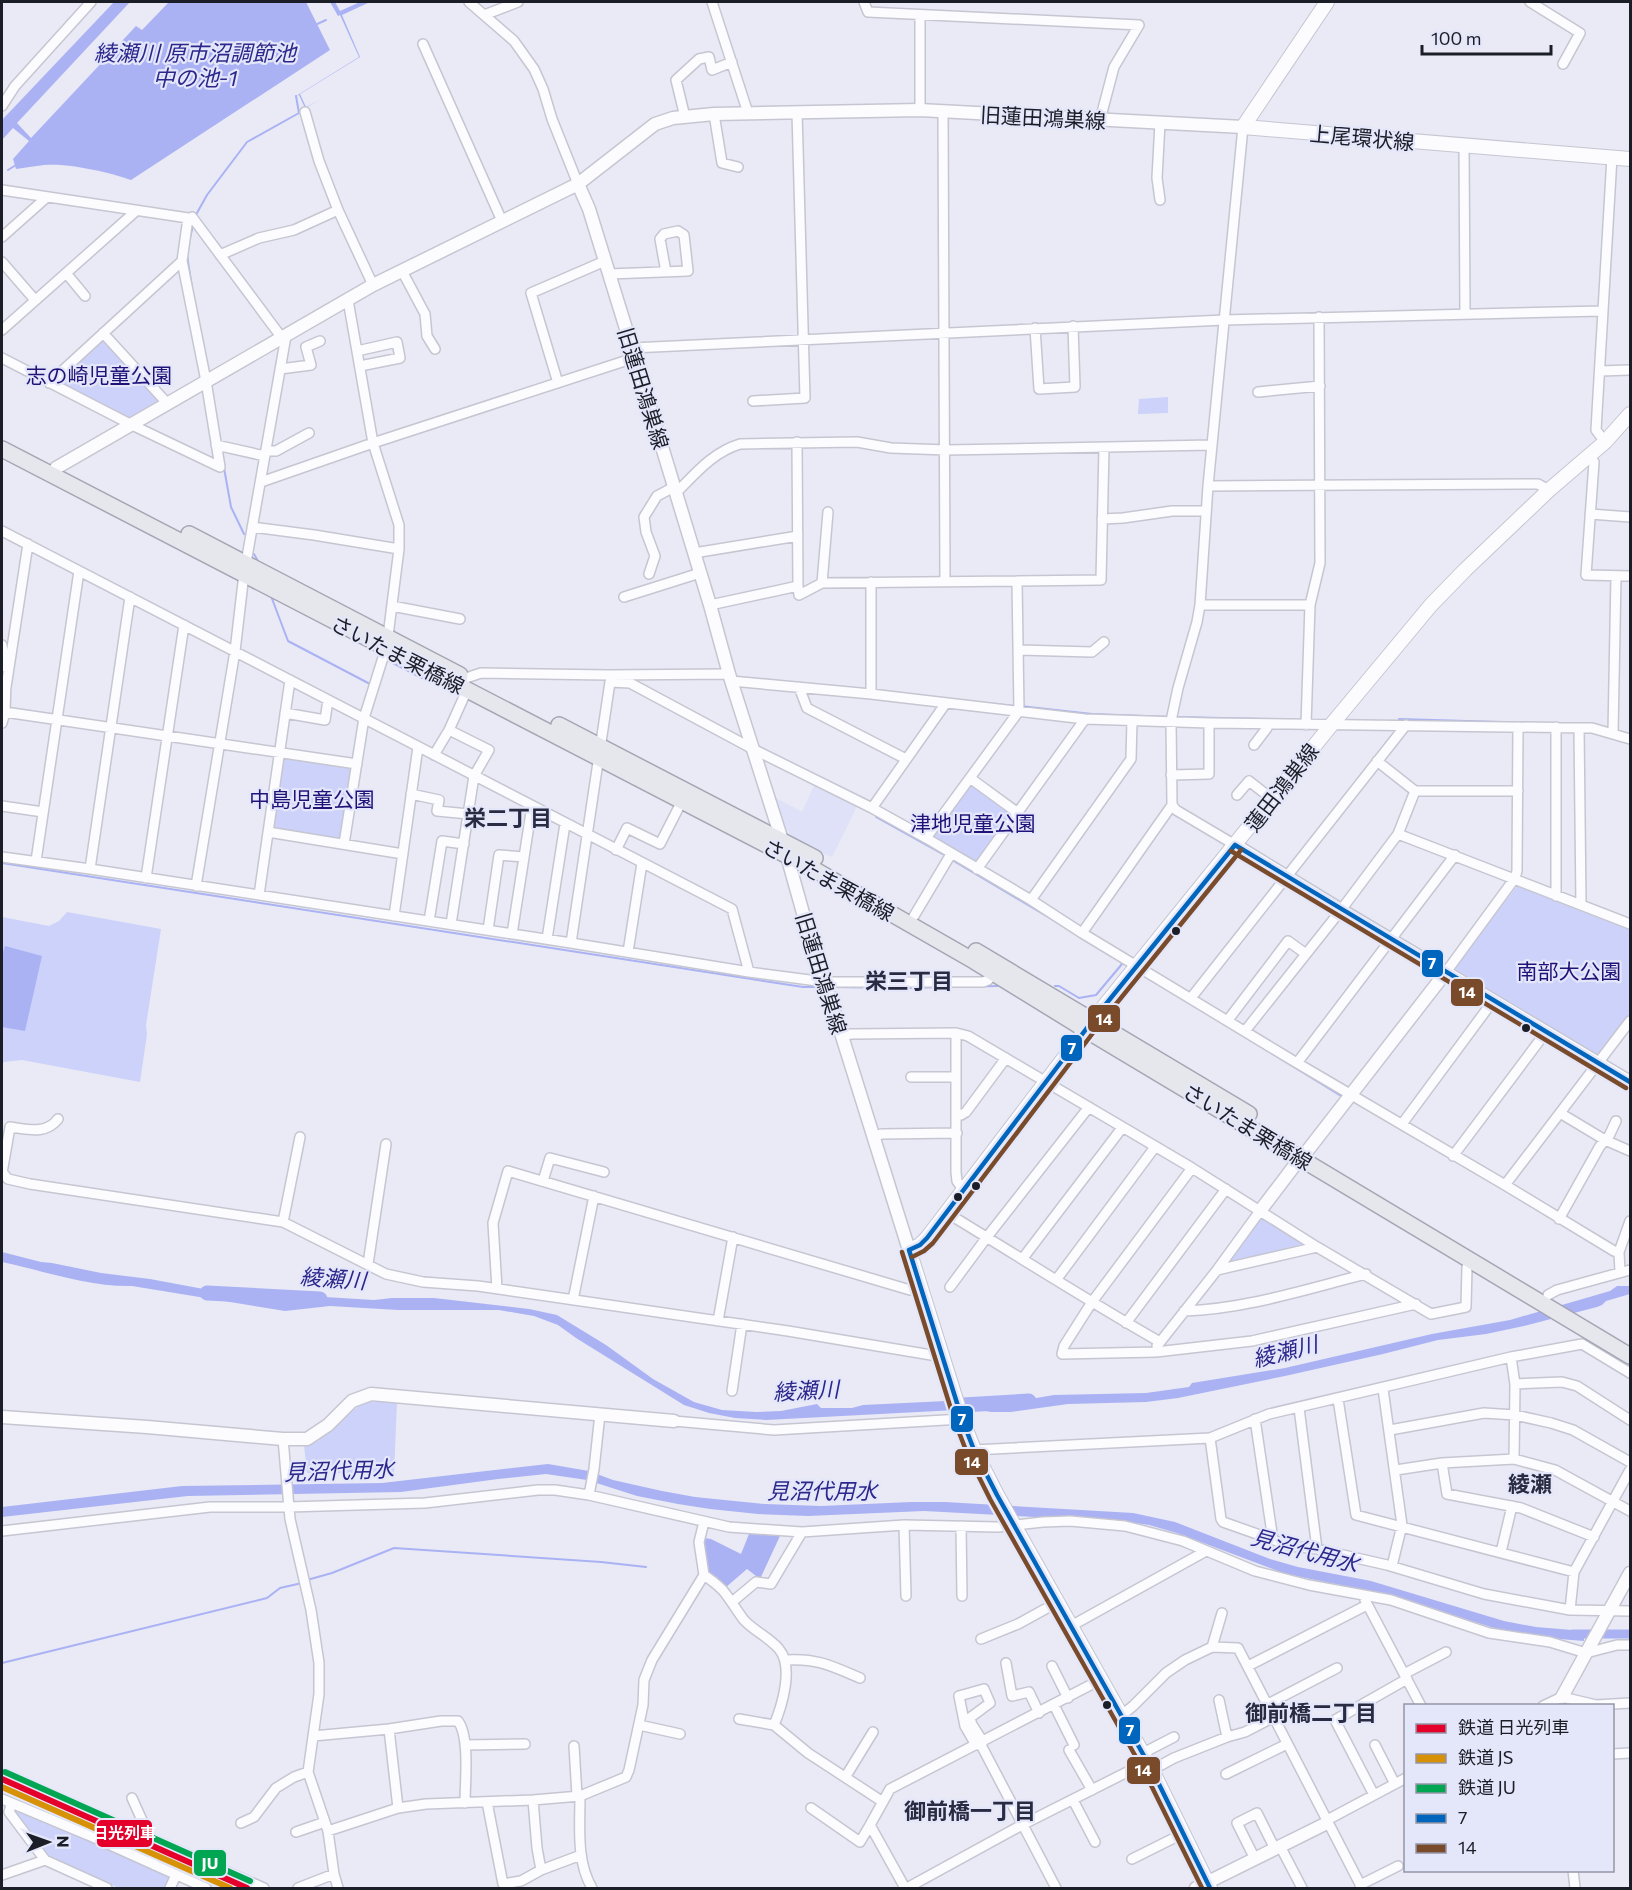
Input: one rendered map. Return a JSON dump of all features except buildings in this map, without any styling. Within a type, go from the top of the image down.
[{"type":"main road","points":[[1243,127],[1327,2]]},
{"type":"main road","name":"上尾環状線","points":[[1243,127],[1630,159]]},
{"type":"main road","name":"蓮田鴻巣線","points":[[909,1250],[920,1245],[947,1213],[1090,1025],[1332,724],[1431,605],[1549,490],[1605,442],[1630,414]]},
{"type":"main road","name":"さいたま栗橋線","points":[[2,439],[54,472]]},
{"type":"main road","name":"さいたま栗橋線","points":[[2,449],[54,472],[245,568],[385,650],[466,684],[914,916],[1090,1025],[1547,1299],[1630,1356]]},
{"type":"main road","name":"さいたま栗橋線","points":[[784,848],[817,871],[994,974],[1090,1025]]},
{"type":"main road","name":"さいたま栗橋線","points":[[1304,1154],[1470,1260],[1547,1299]]},
{"type":"main road","points":[[909,1250],[974,1450],[1014,1526],[1147,1762],[1184,1833],[1204,1887]]},
{"type":"main road","name":"さいたま栗橋線","points":[[1578,1319],[1630,1344]]},
{"type":"street","points":[[2,106],[15,86],[92,2]]},
{"type":"street","points":[[54,472],[208,379],[373,285],[578,184],[534,69],[514,41],[469,2]]},
{"type":"street","points":[[484,15],[518,2]]},
{"type":"street","points":[[712,2],[748,113]]},
{"type":"street","points":[[864,2],[868,12],[1139,25],[1114,67],[1100,120]]},
{"type":"street","points":[[1530,2],[1580,33],[1563,64]]},
{"type":"street","points":[[920,15],[920,110]]},
{"type":"street","points":[[423,44],[502,221]]},
{"type":"street","points":[[685,117],[676,80],[699,59],[709,57],[712,70],[732,63]]},
{"type":"street","name":"旧蓮田鴻巣線","points":[[909,1250],[812,945],[589,209],[578,184],[655,124],[685,117],[714,114],[920,110],[1243,127]]},
{"type":"street","points":[[753,401],[805,398],[797,111]]},
{"type":"street","points":[[305,112],[319,161],[338,210],[373,285]]},
{"type":"street","points":[[943,112],[945,581]]},
{"type":"street","points":[[714,114],[722,163],[738,168]]},
{"type":"street","points":[[1160,123],[1158,178],[1160,200]]},
{"type":"street","points":[[1243,127],[1208,486],[1200,605],[1171,722],[1172,805],[1176,810],[1341,910],[1630,1082]]},
{"type":"street","points":[[1464,145],[1465,314]]},
{"type":"street","points":[[1605,442],[1596,430],[1612,157]]},
{"type":"street","points":[[2,190],[188,218],[182,261],[208,379],[219,446],[220,467],[2,358]]},
{"type":"street","points":[[2,237],[47,197]]},
{"type":"street","points":[[220,255],[259,238],[294,230],[338,210]]},
{"type":"street","points":[[2,330],[136,211]]},
{"type":"street","points":[[192,217],[284,337],[245,568],[235,651],[196,886]]},
{"type":"street","points":[[609,274],[666,272],[688,271],[684,236],[678,231],[664,234],[660,239],[666,272]]},
{"type":"street","points":[[49,383],[182,261]]},
{"type":"street","points":[[558,383],[531,293],[605,261]]},
{"type":"street","points":[[2,262],[35,300]]},
{"type":"street","points":[[402,270],[424,314],[427,336],[435,349]]},
{"type":"street","points":[[66,273],[85,296]]},
{"type":"street","points":[[344,844],[364,718],[385,650],[399,549],[399,525],[373,443],[348,300]]},
{"type":"street","points":[[261,482],[558,383],[633,353],[803,339],[1035,328],[1319,317],[1602,311]]},
{"type":"street","points":[[1306,725],[1310,605],[1320,564],[1319,317]]},
{"type":"street","points":[[1035,328],[1039,389],[1075,387],[1073,327]]},
{"type":"street","points":[[103,333],[167,404]]},
{"type":"street","points":[[280,369],[311,365],[306,347],[320,341]]},
{"type":"street","points":[[357,351],[397,342],[400,357],[360,366]]},
{"type":"street","points":[[1600,371],[1630,370]]},
{"type":"street","points":[[1258,392],[1320,387]]},
{"type":"street","points":[[219,446],[265,454],[276,451],[309,433]]},
{"type":"street","points":[[797,442],[799,596],[822,583],[1101,580],[1104,448]]},
{"type":"street","points":[[649,574],[655,556],[646,532],[644,517],[657,496],[675,490],[709,460],[728,447],[740,444],[857,442],[891,448],[946,450],[1212,445]]},
{"type":"street","points":[[1589,456],[1593,462],[1586,575],[1630,576]]},
{"type":"street","points":[[1208,486],[1538,484],[1549,490]]},
{"type":"street","points":[[1102,519],[1172,511],[1206,511]]},
{"type":"street","points":[[822,583],[828,512]]},
{"type":"street","points":[[1590,514],[1630,517]]},
{"type":"street","points":[[252,527],[399,549]]},
{"type":"street","points":[[2,531],[732,909],[749,972]]},
{"type":"street","points":[[694,554],[798,537]]},
{"type":"street","points":[[6,687],[28,544]]},
{"type":"street","points":[[36,861],[79,571]]},
{"type":"street","points":[[624,597],[700,573]]},
{"type":"street","points":[[1613,733],[1616,576]]},
{"type":"street","points":[[926,838],[1019,711],[1017,581]]},
{"type":"street","points":[[871,582],[871,694]]},
{"type":"street","points":[[710,605],[798,586]]},
{"type":"street","points":[[90,869],[130,597]]},
{"type":"street","points":[[1200,605],[1310,605]]},
{"type":"street","points":[[392,606],[460,619]]},
{"type":"street","points":[[146,878],[184,625]]},
{"type":"street","points":[[1019,650],[1092,652],[1104,642]]},
{"type":"street","points":[[2,645],[6,687],[2,723]]},
{"type":"street","points":[[434,755],[449,730],[466,684],[481,673],[619,679],[730,678],[1085,719],[1306,725],[1592,728],[1630,739]]},
{"type":"street","points":[[571,942],[610,682],[619,679],[630,682],[753,749],[872,808],[926,838],[1350,1095],[1619,1252]]},
{"type":"street","points":[[258,895],[290,680]]},
{"type":"street","points":[[799,687],[807,708],[906,759]]},
{"type":"street","points":[[285,713],[325,720],[328,700]]},
{"type":"street","points":[[872,808],[946,703]]},
{"type":"street","points":[[5,712],[357,764]]},
{"type":"street","points":[[977,869],[1085,719]]},
{"type":"street","points":[[1031,900],[1131,759],[1132,720]]},
{"type":"street","points":[[1171,775],[1209,774],[1209,723]]},
{"type":"street","points":[[1254,745],[1267,728],[1267,724]]},
{"type":"street","points":[[1191,998],[1406,725]]},
{"type":"street","points":[[1156,1352],[1160,1342],[1446,972],[1515,878],[1518,727]]},
{"type":"street","points":[[1556,727],[1556,896]]},
{"type":"street","points":[[1579,728],[1581,905]]},
{"type":"street","points":[[449,730],[489,750],[474,776],[451,924]]},
{"type":"street","points":[[393,916],[418,747]]},
{"type":"street","points":[[1377,761],[1414,790],[1518,791]]},
{"type":"street","points":[[970,778],[1018,813]]},
{"type":"street","points":[[1237,795],[1249,781],[1272,799]]},
{"type":"street","points":[[1245,1031],[1398,834],[1414,790]]},
{"type":"street","points":[[411,794],[439,800],[437,811],[469,814]]},
{"type":"street","points":[[616,850],[627,828],[660,844],[684,796]]},
{"type":"street","points":[[1082,933],[1172,805]]},
{"type":"street","points":[[2,806],[43,812]]},
{"type":"street","points":[[512,934],[532,806]]},
{"type":"street","points":[[547,939],[565,824]]},
{"type":"street","points":[[268,832],[403,854]]},
{"type":"street","points":[[1398,834],[1630,924]]},
{"type":"street","points":[[429,921],[442,841],[464,844]]},
{"type":"street","points":[[914,916],[951,854]]},
{"type":"street","points":[[488,930],[500,855],[524,857]]},
{"type":"street","points":[[1297,1063],[1455,855]]},
{"type":"street","points":[[2,857],[571,942],[826,987],[983,982],[994,974]]},
{"type":"street","points":[[628,952],[642,863]]},
{"type":"street","points":[[1228,1020],[1288,941],[1306,954]]},
{"type":"street","points":[[1402,1124],[1494,1001]]},
{"type":"street","points":[[1505,1185],[1630,1021]]},
{"type":"street","points":[[1453,1156],[1545,1032]]},
{"type":"street","points":[[956,1033],[956,1172],[957,1181],[964,1191]]},
{"type":"street","points":[[841,1036],[956,1033],[968,1036],[1192,1168],[1317,1247],[1431,1314],[1466,1307],[1467,1267],[1470,1260]]},
{"type":"street","points":[[957,1115],[966,1112],[1006,1058]]},
{"type":"street","points":[[911,1077],[956,1077]]},
{"type":"street","points":[[950,1287],[1089,1107]]},
{"type":"street","points":[[1560,1113],[1605,1140],[1630,1151]]},
{"type":"street","points":[[58,1119],[54,1124],[39,1131],[10,1127],[2,1172],[8,1179],[283,1222],[386,1274],[423,1282],[470,1285],[742,1324],[943,1357]]},
{"type":"street","points":[[1559,1219],[1609,1136],[1616,1120]]},
{"type":"street","points":[[1023,1258],[1122,1128]]},
{"type":"street","points":[[873,1136],[957,1133]]},
{"type":"street","points":[[283,1222],[300,1137]]},
{"type":"street","points":[[368,1264],[386,1144]]},
{"type":"street","points":[[1056,1280],[1155,1147]]},
{"type":"street","points":[[543,1181],[550,1158],[604,1172]]},
{"type":"street","points":[[1192,1168],[1092,1302],[1064,1346],[1062,1354],[1156,1352],[1265,1339],[1416,1304]]},
{"type":"street","points":[[497,1289],[492,1223],[508,1171],[910,1290],[921,1288]]},
{"type":"street","points":[[1126,1323],[1226,1190]]},
{"type":"street","points":[[573,1300],[594,1196]]},
{"type":"street","points":[[947,1213],[1160,1342]]},
{"type":"street","points":[[1620,1272],[1619,1252],[1630,1221]]},
{"type":"street","points":[[718,1321],[733,1237]]},
{"type":"street","points":[[1217,1270],[1317,1247]]},
{"type":"street","points":[[1547,1299],[1557,1290],[1630,1270]]},
{"type":"street","points":[[1184,1311],[1208,1310],[1274,1298],[1366,1274]]},
{"type":"street","points":[[732,1391],[742,1324]]},
{"type":"street","points":[[974,1450],[1210,1438],[1269,1414],[1511,1358],[1582,1344],[1630,1373]]},
{"type":"street","points":[[1511,1358],[1515,1384],[1514,1459]]},
{"type":"street","points":[[1515,1384],[1562,1382],[1577,1386],[1630,1420]]},
{"type":"street","points":[[1383,1389],[1402,1525],[1392,1566]]},
{"type":"street","points":[[2,1417],[307,1439],[328,1425],[352,1401],[371,1394],[774,1430],[962,1417]]},
{"type":"street","points":[[1338,1399],[1356,1515],[1402,1525],[1574,1572]]},
{"type":"street","points":[[1299,1408],[1317,1550]]},
{"type":"street","points":[[1390,1430],[1484,1413],[1515,1415],[1573,1430],[1630,1462]]},
{"type":"street","points":[[590,1490],[600,1414]]},
{"type":"street","points":[[1255,1419],[1273,1540]]},
{"type":"street","points":[[1210,1438],[1223,1522],[1291,1546],[1392,1566],[1484,1594],[1570,1610],[1630,1611]]},
{"type":"street","points":[[283,1439],[290,1519],[319,1664],[319,1694],[308,1772],[326,1826],[338,1888]]},
{"type":"street","points":[[1396,1470],[1442,1463],[1514,1459],[1555,1470],[1630,1511]]},
{"type":"street","points":[[1442,1463],[1447,1494],[1512,1506],[1594,1537]]},
{"type":"street","points":[[1570,1610],[1574,1572],[1630,1470]]},
{"type":"street","points":[[2,1531],[210,1507],[288,1502],[425,1503],[538,1490],[590,1490],[729,1527],[802,1532],[904,1525],[1014,1526],[1070,1521],[1125,1526],[1183,1541],[1256,1571],[1309,1585],[1391,1600],[1489,1633],[1588,1648],[1630,1645]]},
{"type":"street","points":[[1501,1552],[1512,1506]]},
{"type":"street","points":[[704,1522],[699,1542],[705,1575],[724,1591],[745,1620],[758,1633],[779,1648],[786,1660],[783,1696],[774,1725]]},
{"type":"street","points":[[904,1525],[906,1596]]},
{"type":"street","points":[[961,1526],[962,1596]]},
{"type":"street","points":[[732,1602],[756,1582],[771,1584],[802,1532]]},
{"type":"street","points":[[1071,1626],[1206,1551]]},
{"type":"street","points":[[1588,1704],[1562,1701],[1588,1648],[1630,1573]]},
{"type":"street","points":[[296,1832],[398,1808],[426,1804],[579,1796],[626,1777],[643,1705],[644,1680],[652,1659],[705,1575]]},
{"type":"street","points":[[1363,1595],[1366,1605],[1420,1704]]},
{"type":"street","points":[[981,1639],[1018,1624],[1058,1602]]},
{"type":"street","points":[[1248,1666],[1366,1605]]},
{"type":"street","points":[[1212,1647],[1221,1612]]},
{"type":"street","points":[[1122,1715],[1166,1672],[1185,1660],[1212,1647],[1238,1648],[1361,1887],[1398,1866]]},
{"type":"street","points":[[1374,1795],[1335,1720],[1446,1652]]},
{"type":"street","points":[[786,1660],[805,1659],[828,1664],[860,1678]]},
{"type":"street","points":[[1006,1663],[1011,1696],[1029,1692],[1039,1713]]},
{"type":"street","points":[[1052,1666],[1068,1698]]},
{"type":"street","points":[[1268,1704],[1337,1668]]},
{"type":"street","points":[[811,1808],[860,1842],[890,1789],[1102,1680]]},
{"type":"street","points":[[980,1743],[965,1726],[959,1696],[984,1689],[990,1703],[971,1717],[971,1723],[1022,1826],[1056,1888]]},
{"type":"street","points":[[1219,1700],[1227,1737]]},
{"type":"street","points":[[1613,1704],[1630,1703]]},
{"type":"street","points":[[1054,1705],[1092,1790]]},
{"type":"street","points":[[1147,1762],[1174,1758],[1245,1732],[1274,1717]]},
{"type":"street","points":[[739,1719],[774,1725],[808,1753],[883,1802]]},
{"type":"street","points":[[313,1736],[458,1721],[465,1745],[465,1803]]},
{"type":"street","points":[[639,1725],[680,1734]]},
{"type":"street","points":[[388,1729],[398,1808]]},
{"type":"street","points":[[846,1776],[873,1732]]},
{"type":"street","points":[[870,1826],[906,1888],[1147,1762],[1174,1737]]},
{"type":"street","points":[[465,1745],[525,1744]]},
{"type":"street","points":[[1226,1774],[1287,1744]]},
{"type":"street","points":[[1375,1745],[1395,1784]]},
{"type":"street","points":[[574,1746],[581,1855],[588,1882],[592,1888]]},
{"type":"street","points":[[1614,1754],[1630,1753]]},
{"type":"street","points":[[241,1823],[254,1816],[276,1788],[308,1772]]},
{"type":"street","points":[[1204,1887],[1328,1823],[1329,1819],[1404,1779]]},
{"type":"street","points":[[132,1798],[150,1838],[154,1864]]},
{"type":"street","points":[[533,1800],[541,1870]]},
{"type":"street","points":[[1073,1800],[1095,1842]]},
{"type":"street","points":[[5,1801],[9,1812],[45,1860],[90,1885],[107,1888]]},
{"type":"street","points":[[5,1801],[206,1888]]},
{"type":"street","points":[[487,1802],[504,1886],[581,1855]]},
{"type":"street","points":[[1255,1859],[1237,1823],[1257,1813],[1302,1888]]},
{"type":"street","points":[[1132,1859],[1184,1833]]},
{"type":"street","points":[[150,1838],[264,1888]]},
{"type":"street","points":[[2,1875],[45,1860]]},
{"type":"street","points":[[1574,1872],[1575,1888]]},
{"type":"street","points":[[298,1888],[334,1874]]},
{"type":"street","points":[[170,1888],[176,1875]]},
{"type":"shaded area","points":[[815,784],[857,806],[832,857],[794,840],[784,825],[776,798],[802,812]]},
{"type":"green space","name":"志の崎児童公園","points":[[102,337],[159,402],[132,421],[56,380]]},
{"type":"green space","points":[[1168,397],[1168,413],[1138,414],[1139,399]]},
{"type":"green space","name":"中島児童公園","points":[[284,757],[351,766],[341,840],[274,830]]},
{"type":"green space","name":"津地児童公園","points":[[971,781],[1012,810],[975,864],[933,835]]},
{"type":"green space","name":"南部大公園","points":[[1517,886],[1630,930],[1630,1015],[1599,1057],[1456,971],[1455,966]]},
{"type":"green space","points":[[67,912],[161,929],[146,1025],[147,1034],[140,1082],[22,1060],[4,1062],[2,1065],[2,917],[49,926],[59,921]]},
{"type":"green space","points":[[1261,1217],[1304,1243],[1303,1247],[1230,1265],[1229,1260]]},
{"type":"green space","points":[[364,1402],[397,1402],[394,1473],[307,1473],[304,1445],[318,1441]]},
{"type":"green space","points":[[18,1810],[59,1829],[64,1827],[168,1873],[170,1880],[167,1888],[119,1888],[47,1857],[14,1814]]},
{"type":"water","name":"綾瀬川 原市沼調節池 中の池-1","points":[[114,2],[130,2],[17,123],[31,138],[136,26],[142,30],[169,2],[306,2],[330,50],[131,180],[100,171],[65,165],[16,169],[13,159],[29,141],[13,128],[2,140],[2,120]]},
{"type":"water","points":[[330,2],[335,2],[340,11],[360,2],[370,2],[342,15],[360,57],[300,94],[306,107],[320,100],[305,108],[299,95],[296,96],[359,57],[340,15],[338,16]]},
{"type":"water","points":[[5,946],[42,956],[25,1031],[2,1027],[2,955]]},
{"type":"water","points":[[2,1252],[41,1262],[241,1296],[374,1300],[434,1298],[529,1309],[557,1315],[606,1345],[653,1379],[694,1402],[722,1410],[756,1412],[781,1411],[817,1404],[821,1408],[852,1408],[863,1405],[946,1401],[1001,1404],[1054,1395],[1146,1393],[1285,1368],[1432,1334],[1510,1320],[1610,1291],[1617,1286],[1630,1286],[1630,1294],[1606,1301],[1597,1307],[1524,1326],[1438,1340],[1285,1376],[1178,1398],[1146,1402],[1068,1404],[1011,1412],[975,1409],[766,1420],[735,1418],[684,1405],[558,1325],[534,1316],[499,1310],[398,1310],[330,1306],[285,1311],[132,1286],[83,1281],[2,1262]]},
{"type":"water","points":[[548,1464],[589,1471],[613,1480],[662,1491],[695,1497],[765,1504],[821,1506],[945,1502],[1133,1513],[1175,1522],[1270,1559],[1298,1567],[1371,1581],[1504,1621],[1536,1627],[1584,1631],[1584,1641],[1535,1637],[1494,1628],[1384,1594],[1286,1574],[1177,1533],[1149,1525],[924,1511],[808,1516],[758,1514],[678,1504],[637,1496],[587,1480],[546,1474],[401,1492],[188,1496],[2,1517],[2,1507],[182,1486],[382,1483]]},
{"type":"water","points":[[749,1534],[780,1536],[760,1579],[747,1569],[725,1588],[707,1572],[702,1542],[704,1538],[711,1539],[741,1554]]},
{"type":"waterway","points":[[315,25],[326,20]]},
{"type":"waterway","points":[[197,213],[207,195],[247,142],[299,113],[296,96]]},
{"type":"waterway","points":[[8,170],[16,165]]},
{"type":"waterway","points":[[190,238],[193,225]]},
{"type":"waterway","points":[[187,255],[192,288]]},
{"type":"waterway","points":[[224,468],[231,507],[244,534]]},
{"type":"waterway","points":[[254,554],[259,563]]},
{"type":"waterway","points":[[271,596],[288,641],[370,684],[372,679]]},
{"type":"waterway","points":[[392,631],[458,666]]},
{"type":"waterway","points":[[385,659],[422,678]]},
{"type":"waterway","points":[[479,677],[509,678]]},
{"type":"waterway","points":[[734,677],[770,680]]},
{"type":"waterway","points":[[958,700],[1015,706]]},
{"type":"waterway","points":[[1020,706],[1092,714],[1170,717]]},
{"type":"waterway","points":[[1176,717],[1266,719]]},
{"type":"waterway","points":[[1399,719],[1533,723]]},
{"type":"waterway","points":[[876,817],[946,856]]},
{"type":"waterway","points":[[952,860],[1065,927]]},
{"type":"waterway","points":[[2,863],[803,987],[823,987]]},
{"type":"waterway","points":[[1055,986],[1079,998],[1096,995],[1122,964],[1119,960]]},
{"type":"waterway","points":[[832,987],[998,986]]},
{"type":"waterway","points":[[1226,1025],[1341,1096]]},
{"type":"waterway","name":"綾瀬川","points":[[207,1293],[320,1299]]},
{"type":"waterway","name":"綾瀬川","points":[[963,1405],[1029,1401]]},
{"type":"waterway","points":[[307,1580],[332,1573],[394,1548],[646,1567]]},
{"type":"waterway","points":[[2,1663],[267,1598],[280,1588],[302,1583]]},
{"type":"waterway","name":"見沼代用水","points":[[1573,1634],[1630,1634]]},
{"type":"rail line","name":"JU","points":[[5,1772],[250,1881]]},
{"type":"rail line","name":"日光列車","points":[[2,1779],[247,1888]]},
{"type":"rail line","name":"JS","points":[[2,1787],[230,1888]]},
{"type":"transit line","name":"7","points":[[1235,845],[1630,1082]]},
{"type":"transit line","name":"7","points":[[909,1250],[920,1245],[927,1238],[1093,1020],[1235,845]]},
{"type":"transit line","name":"14","points":[[912,1257],[933,1243],[1099,1025],[1241,850]]},
{"type":"transit line","name":"14","points":[[1231,851],[1626,1088]]},
{"type":"transit line","name":"7","points":[[909,1250],[962,1419],[974,1450],[1152,1770],[1210,1888]]},
{"type":"transit line","name":"14","points":[[902,1252],[955,1422],[967,1453],[990,1499],[1145,1773],[1202,1888]]},
{"type":"district","name":"栄二丁目","points":[[508,817]]},
{"type":"district","name":"栄三丁目","points":[[909,980]]},
{"type":"district","name":"綾瀬","points":[[1530,1483]]},
{"type":"district","name":"御前橋二丁目","points":[[1311,1712]]},
{"type":"district","name":"御前橋一丁目","points":[[970,1810]]}]
